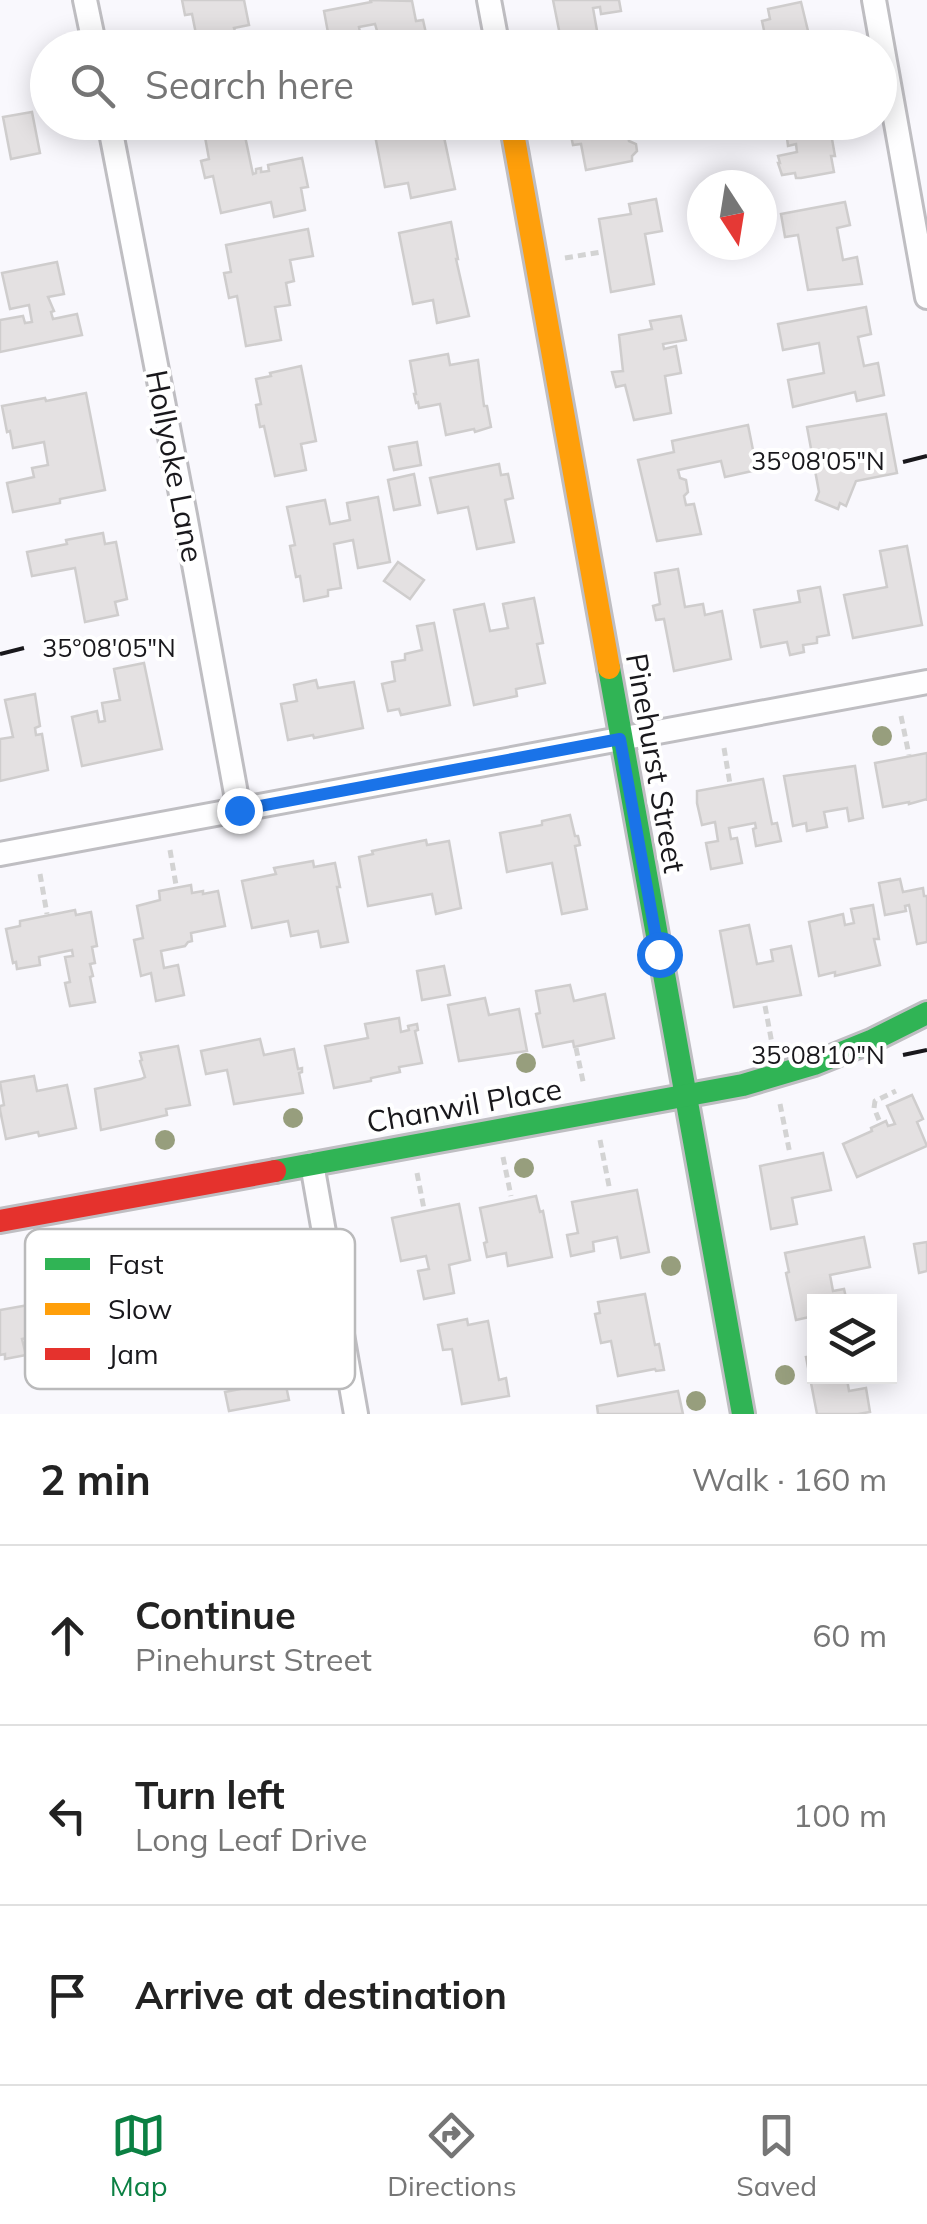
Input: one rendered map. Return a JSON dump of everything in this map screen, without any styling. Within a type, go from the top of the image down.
[{"type":"street","points":[[86,0],[91,30]]},
{"type":"street","points":[[490,0],[495,30]]},
{"type":"street","points":[[874,0],[879,30]]},
{"type":"street","points":[[897,129],[927,297]]},
{"type":"street","name":"Hollyoke Lane","points":[[112,140],[239,810]]},
{"type":"street","name":"Pinehurst Street","points":[[514,140],[743,1414]]},
{"type":"street","points":[[0,854],[927,682]]},
{"type":"street","name":"Chanwil Place","points":[[0,1221],[760,1081],[871,1041],[927,1013]]},
{"type":"street","points":[[312,1164],[323,1229]]},
{"type":"street","points":[[352,1389],[356,1414]]},
{"type":"path","points":[[562,258],[601,252]]},
{"type":"path","points":[[901,716],[908,755]]},
{"type":"path","points":[[724,748],[730,784]]},
{"type":"path","points":[[170,850],[176,884]]},
{"type":"path","points":[[40,874],[47,914]]},
{"type":"path","points":[[764,1006],[774,1052]]},
{"type":"path","points":[[576,1048],[584,1089]]},
{"type":"path","points":[[879,1120],[875,1100],[896,1091]]},
{"type":"path","points":[[780,1104],[790,1154]]},
{"type":"path","points":[[600,1138],[610,1192]]},
{"type":"path","points":[[504,1157],[511,1196]]},
{"type":"path","points":[[417,1173],[424,1209]]},
{"type":"building","points":[[182,0],[244,0],[249,25],[235,30],[195,30],[192,14],[185,15]]},
{"type":"building","points":[[553,0],[619,0],[621,11],[601,14],[600,7],[593,8],[597,30],[559,30]]},
{"type":"building","points":[[412,1],[416,21],[423,20],[425,30],[377,30],[375,24],[359,27],[360,30],[328,30],[324,11],[371,2]]},
{"type":"building","points":[[801,2],[808,30],[764,30],[762,21],[770,19],[768,9]]},
{"type":"building","points":[[30,112],[30,140],[37,140],[40,153],[11,159],[3,117]]},
{"type":"building","points":[[206,140],[246,140],[253,174],[261,168],[261,172],[269,171],[268,165],[302,158],[308,187],[301,188],[305,210],[274,217],[271,202],[221,213],[213,176],[205,178],[201,161],[209,159]]},
{"type":"building","points":[[376,140],[445,140],[455,189],[411,198],[408,183],[385,187]]},
{"type":"building","points":[[572,140],[629,140],[636,144],[637,151],[632,161],[586,170],[581,144],[573,145]]},
{"type":"building","points":[[787,140],[832,140],[834,172],[801,178],[796,178],[795,173],[782,175],[778,156],[797,152],[796,144],[788,146]]},
{"type":"building","points":[[656,199],[662,231],[645,234],[654,284],[611,292],[599,219],[631,214],[629,204]]},
{"type":"building","points":[[845,202],[850,225],[837,228],[843,260],[857,257],[862,284],[808,290],[798,235],[785,237],[781,214]]},
{"type":"building","points":[[451,222],[469,316],[437,323],[433,300],[413,304],[399,233]]},
{"type":"building","points":[[308,229],[313,256],[290,260],[294,281],[286,283],[290,305],[275,307],[281,340],[246,346],[237,296],[229,298],[224,273],[231,272],[226,245]]},
{"type":"building","points":[[57,262],[64,294],[48,297],[53,319],[77,314],[82,335],[0,352],[0,320],[23,316],[25,323],[32,322],[29,305],[10,309],[2,273]]},
{"type":"building","points":[[866,307],[871,334],[858,337],[864,366],[878,363],[884,395],[857,401],[855,392],[793,407],[788,380],[824,373],[819,343],[783,350],[778,324]]},
{"type":"building","points":[[681,316],[686,340],[663,344],[664,349],[676,346],[681,373],[665,376],[671,413],[634,420],[625,385],[616,387],[612,372],[623,371],[619,335],[652,329],[650,321]]},
{"type":"building","points":[[448,354],[450,365],[478,360],[491,427],[446,435],[440,404],[419,408],[416,403],[410,361]]},
{"type":"building","points":[[301,366],[316,441],[301,444],[306,470],[275,476],[264,426],[260,427],[256,379]]},
{"type":"building","points":[[86,393],[105,490],[13,512],[7,483],[34,477],[32,468],[48,465],[44,442],[13,448],[2,406]]},
{"type":"building","points":[[886,414],[897,473],[856,481],[846,506],[840,503],[838,509],[816,500],[819,492],[807,427]]},
{"type":"building","points":[[748,425],[757,470],[725,477],[721,461],[678,470],[680,478],[686,480],[686,505],[694,504],[701,534],[657,541],[638,460],[674,452],[672,441]]},
{"type":"building","points":[[417,442],[421,465],[394,470],[389,447]]},
{"type":"building","points":[[499,464],[501,475],[508,474],[513,498],[505,500],[514,542],[477,549],[468,507],[438,513],[430,478]]},
{"type":"building","points":[[414,474],[420,505],[394,510],[388,480]]},
{"type":"building","points":[[378,497],[390,562],[358,568],[353,540],[334,544],[341,588],[328,590],[328,596],[304,601],[290,546],[295,545],[287,507],[325,500],[330,524],[350,520],[347,503]]},
{"type":"building","points":[[103,533],[105,544],[116,542],[127,599],[115,602],[118,615],[85,622],[75,568],[32,576],[27,552]]},
{"type":"building","points":[[907,546],[922,625],[853,638],[844,595],[887,587],[880,551]]},
{"type":"building","points":[[398,562],[424,580],[410,599],[384,581]]},
{"type":"building","points":[[678,569],[685,607],[703,604],[705,615],[722,611],[731,659],[674,671],[664,619],[656,620],[653,606],[660,604],[655,573]]},
{"type":"building","points":[[820,587],[829,635],[817,637],[817,643],[803,645],[804,652],[790,655],[787,642],[761,647],[754,610],[800,602],[798,591]]},
{"type":"building","points":[[534,598],[543,643],[537,644],[545,683],[516,689],[517,696],[474,705],[454,610],[484,604],[490,631],[508,628],[503,604]]},
{"type":"building","points":[[434,623],[450,705],[401,715],[399,709],[388,711],[382,684],[395,681],[392,662],[422,650],[417,626]]},
{"type":"building","points":[[144,663],[162,749],[82,766],[72,717],[97,711],[99,722],[105,721],[102,703],[120,700],[114,669]]},
{"type":"building","points":[[316,680],[318,688],[354,682],[363,728],[288,740],[281,704],[297,701],[294,685]]},
{"type":"building","points":[[35,694],[40,726],[35,728],[36,735],[42,734],[48,770],[0,781],[0,739],[13,737],[5,700]]},
{"type":"building","points":[[927,753],[927,799],[883,807],[875,763]]},
{"type":"building","points":[[855,766],[863,818],[849,821],[847,808],[824,812],[827,827],[807,831],[806,823],[793,826],[784,776]]},
{"type":"building","points":[[763,779],[772,824],[777,823],[781,841],[756,846],[755,823],[729,828],[731,839],[737,838],[742,863],[711,869],[706,843],[718,841],[715,822],[702,825],[697,791]]},
{"type":"building","points":[[570,815],[580,845],[575,846],[587,909],[562,914],[552,863],[507,872],[500,833]]},
{"type":"building","points":[[426,840],[427,845],[449,841],[461,908],[436,914],[432,894],[368,906],[359,857]]},
{"type":"building","points":[[313,861],[314,867],[335,863],[348,942],[321,947],[318,931],[291,936],[288,921],[252,928],[242,881],[276,874],[274,868]]},
{"type":"building","points":[[900,879],[903,892],[923,888],[927,896],[927,942],[917,944],[909,905],[905,906],[906,911],[885,915],[879,883]]},
{"type":"building","points":[[191,885],[192,893],[218,891],[225,926],[191,933],[192,941],[185,946],[161,951],[164,968],[178,965],[184,995],[156,1001],[151,973],[141,976],[134,940],[143,938],[137,906],[160,900],[159,891]]},
{"type":"building","points":[[873,905],[880,965],[819,976],[809,922],[843,914],[845,925],[854,923],[851,909]]},
{"type":"building","points":[[75,910],[76,915],[91,912],[97,946],[92,947],[95,963],[90,964],[95,1002],[70,1006],[65,957],[73,956],[72,950],[39,957],[40,965],[17,969],[6,929],[20,926],[20,921]]},
{"type":"building","points":[[749,925],[757,964],[773,961],[771,950],[791,946],[801,995],[734,1007],[720,931]]},
{"type":"building","points":[[444,966],[450,995],[422,1000],[417,971]]},
{"type":"building","points":[[570,985],[574,1001],[605,994],[614,1038],[574,1047],[573,1041],[543,1047],[536,991]]},
{"type":"building","points":[[485,998],[489,1015],[519,1009],[527,1051],[459,1061],[448,1005]]},
{"type":"building","points":[[399,1018],[401,1032],[417,1024],[422,1063],[399,1067],[400,1072],[371,1081],[334,1088],[325,1046],[368,1038],[365,1024]]},
{"type":"building","points":[[260,1039],[264,1055],[294,1049],[298,1069],[302,1068],[299,1073],[303,1093],[234,1104],[227,1070],[206,1074],[201,1051]]},
{"type":"building","points":[[178,1046],[190,1105],[166,1109],[167,1115],[101,1130],[95,1089],[145,1077],[140,1053]]},
{"type":"building","points":[[34,1076],[37,1091],[67,1085],[76,1128],[6,1139],[0,1082]]},
{"type":"building","points":[[912,1095],[923,1119],[917,1122],[927,1146],[857,1177],[843,1144],[886,1121],[888,1126],[895,1124],[887,1106]]},
{"type":"building","points":[[823,1153],[831,1190],[792,1198],[797,1224],[771,1229],[760,1166]]},
{"type":"building","points":[[637,1190],[649,1252],[621,1258],[617,1237],[593,1242],[594,1251],[571,1256],[567,1235],[578,1233],[572,1202]]},
{"type":"building","points":[[536,1196],[552,1257],[508,1266],[506,1253],[487,1257],[480,1208]]},
{"type":"building","points":[[459,1204],[470,1260],[449,1265],[454,1293],[424,1299],[418,1271],[429,1269],[426,1256],[401,1261],[392,1218]]},
{"type":"building","points":[[864,1237],[870,1267],[830,1275],[833,1291],[844,1289],[845,1294],[807,1294],[807,1318],[796,1320],[785,1253]]},
{"type":"building","points":[[927,1242],[927,1271],[919,1273],[914,1244]]},
{"type":"building","points":[[645,1294],[664,1370],[618,1376],[611,1341],[601,1343],[595,1314],[600,1313],[598,1302]]},
{"type":"building","points":[[25,1306],[25,1355],[5,1359],[5,1354],[0,1355],[0,1310]]},
{"type":"building","points":[[467,1319],[468,1325],[488,1321],[499,1380],[506,1378],[509,1396],[462,1404],[452,1349],[443,1350],[438,1325]]},
{"type":"building","points":[[811,1384],[848,1384],[849,1391],[866,1388],[870,1412],[817,1414]]},
{"type":"building","points":[[287,1389],[289,1400],[229,1411],[225,1392]]},
{"type":"building","points":[[678,1391],[683,1414],[598,1414],[597,1406]]},
{"type":"traffic: fast","points":[[609,668],[743,1414]]},
{"type":"traffic: fast","points":[[275,1171],[743,1085],[814,1064],[927,1013]]},
{"type":"traffic: slow","points":[[514,140],[609,668]]},
{"type":"traffic: jam","points":[[0,1221],[275,1171]]},
{"type":"route","points":[[239,810],[620,739],[659,954]]}]
